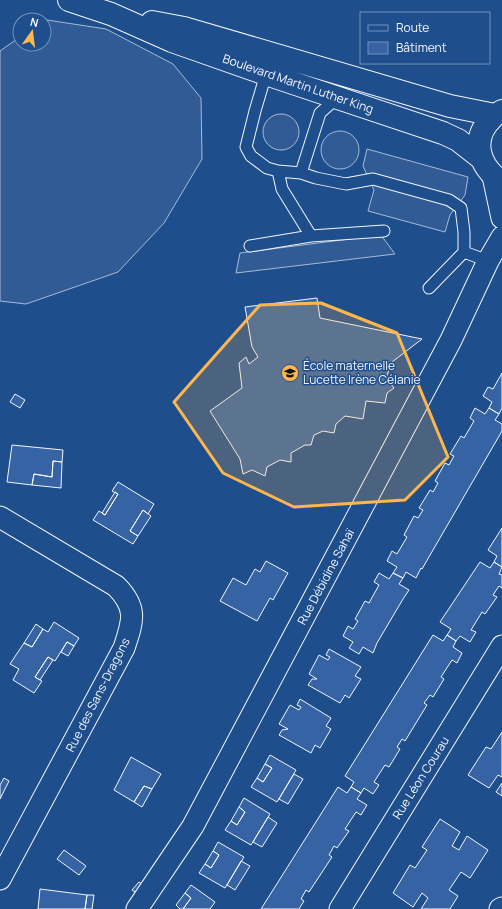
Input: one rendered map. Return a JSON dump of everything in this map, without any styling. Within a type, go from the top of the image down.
[{"type":"main road","name":"Boulevard Martin Luther King","points":[[69,0],[111,14],[172,41],[443,133],[458,140],[481,158]]},
{"type":"main road","name":"Boulevard Martin Luther King","points":[[111,14],[184,28],[450,106],[499,113]]},
{"type":"main road","points":[[498,179],[484,166],[480,154],[480,141],[484,128],[492,117],[499,113]]},
{"type":"street","points":[[498,179],[502,218]]},
{"type":"street","name":"Rue Débidine Sahaï","points":[[137,909],[193,826],[212,792],[451,340],[488,261],[502,237]]},
{"type":"street","name":"Rue des Sans-Dragons","points":[[0,517],[116,586],[126,595],[130,602],[132,620],[124,648],[0,879]]},
{"type":"street","name":"Rue Léon Courau","points":[[340,909],[502,646]]},
{"type":"lane","points":[[296,62],[279,67],[266,74],[246,147],[251,156],[267,168],[278,171],[301,174],[346,184],[373,179],[449,200],[461,208],[464,232],[464,252],[430,288]]},
{"type":"lane","points":[[301,174],[320,113],[338,97]]},
{"type":"lane","points":[[278,171],[282,189],[311,236]]},
{"type":"lane","points":[[250,246],[311,236],[384,231]]},
{"type":"lane","points":[[464,252],[488,261]]},
{"type":"highlighted area","points":[[321,303],[397,333],[448,457],[405,500],[294,507],[223,473],[174,402],[260,305]]},
{"type":"shaded area","points":[[52,21],[106,29],[173,64],[201,98],[202,159],[164,223],[118,272],[26,304],[0,301],[0,51],[12,43],[12,52],[52,52]]},
{"type":"shaded area","points":[[285,114],[294,119],[298,125],[298,139],[294,145],[285,150],[277,150],[268,145],[264,139],[263,128],[268,119],[274,115]]},
{"type":"shaded area","points":[[336,131],[344,131],[354,136],[358,143],[358,157],[354,164],[344,169],[336,169],[326,164],[324,161],[321,154],[321,146],[326,136],[329,134]]},
{"type":"shaded area","points":[[367,149],[468,177],[465,195],[450,215],[445,232],[368,211],[374,190],[363,166]]},
{"type":"shaded area","points":[[381,235],[395,254],[236,273],[240,253]]},
{"type":"building","points":[[317,298],[320,318],[422,339],[392,362],[386,378],[394,388],[387,393],[385,403],[366,401],[363,419],[345,416],[336,424],[334,433],[323,431],[314,435],[311,445],[305,445],[291,453],[291,462],[280,460],[267,467],[265,476],[252,470],[243,474],[240,459],[210,411],[242,388],[239,363],[246,357],[249,364],[258,357],[252,347],[245,307]]},
{"type":"building","points":[[502,373],[502,408],[499,414],[489,408],[492,402],[483,396],[488,387],[493,389]]},
{"type":"building","points":[[15,394],[25,400],[20,408],[10,402]]},
{"type":"building","points":[[475,408],[485,414],[489,408],[499,414],[495,420],[502,424],[502,431],[416,578],[406,572],[403,578],[393,573],[397,567],[387,561],[392,551],[397,554],[407,537],[404,535],[414,516],[418,518],[423,510],[419,508],[430,490],[433,492],[438,483],[435,481],[445,463],[449,465],[454,456],[450,454],[461,436],[464,438],[474,421],[470,418]]},
{"type":"building","points":[[12,445],[63,450],[62,462],[53,461],[52,477],[34,474],[32,485],[7,482]]},
{"type":"building","points":[[53,461],[62,462],[61,488],[32,485],[34,474],[52,477]]},
{"type":"building","points":[[118,482],[154,504],[148,514],[143,510],[130,531],[138,536],[133,544],[93,520],[99,511],[105,515],[118,494],[112,491]]},
{"type":"building","points":[[115,492],[118,494],[105,515],[102,513]]},
{"type":"building","points":[[143,510],[151,516],[138,536],[130,531]]},
{"type":"building","points":[[502,528],[502,567],[494,562],[497,556],[488,550]]},
{"type":"building","points":[[266,561],[288,573],[273,600],[270,598],[257,621],[220,601],[233,578],[246,585],[255,569],[260,572]]},
{"type":"building","points":[[480,562],[490,568],[494,562],[502,567],[499,574],[502,575],[502,588],[499,586],[493,595],[497,597],[485,614],[482,612],[471,630],[476,632],[470,642],[460,636],[456,641],[447,635],[451,629],[440,622]]},
{"type":"building","points":[[379,573],[389,579],[393,573],[403,578],[399,584],[409,590],[377,643],[373,653],[363,647],[359,654],[349,648],[353,642],[343,636],[348,626],[353,629],[358,621],[355,619],[365,601],[369,603],[379,585],[374,582]]},
{"type":"building","points":[[54,622],[79,638],[74,646],[67,642],[55,661],[48,657],[35,677],[42,681],[34,693],[13,680],[19,669],[10,664],[24,643],[32,647],[43,629],[48,632]]},
{"type":"building","points":[[36,624],[43,629],[32,647],[24,643]]},
{"type":"building","points":[[433,635],[443,641],[447,635],[456,641],[453,647],[462,653],[457,663],[452,660],[441,677],[444,679],[433,697],[430,695],[424,703],[427,705],[405,741],[402,739],[397,747],[400,749],[389,767],[385,765],[374,782],[379,785],[373,794],[364,788],[361,793],[351,787],[354,782],[345,776]]},
{"type":"building","points":[[67,642],[74,646],[68,656],[61,652]]},
{"type":"building","points":[[329,649],[361,667],[355,676],[361,679],[349,698],[345,695],[340,703],[308,685],[312,679],[317,679],[309,674],[319,655],[328,660],[330,657],[326,655]]},
{"type":"building","points":[[48,657],[53,660],[40,680],[35,677]]},
{"type":"building","points":[[300,699],[331,718],[326,726],[331,729],[320,748],[315,745],[311,753],[279,735],[282,730],[288,729],[279,724],[290,705],[299,710],[301,707],[297,705]]},
{"type":"building","points":[[502,732],[502,777],[498,775],[489,788],[468,775],[486,747],[491,749]]},
{"type":"building","points":[[270,755],[296,770],[277,802],[251,787],[257,778],[263,782],[272,768],[265,764]]},
{"type":"building","points":[[131,757],[161,774],[152,789],[144,786],[134,802],[114,790]]},
{"type":"building","points":[[265,764],[272,768],[263,782],[257,778]]},
{"type":"building","points":[[294,774],[303,779],[288,804],[279,799]]},
{"type":"building","points":[[4,778],[9,781],[0,799],[0,785]]},
{"type":"building","points":[[502,783],[502,796],[496,792]]},
{"type":"building","points":[[144,786],[152,789],[142,807],[134,802]]},
{"type":"building","points":[[338,787],[347,793],[351,787],[361,793],[357,799],[367,805],[361,815],[356,812],[345,829],[349,831],[337,848],[334,846],[329,855],[332,857],[309,892],[306,890],[301,899],[304,901],[299,909],[261,909]]},
{"type":"building","points":[[244,798],[270,814],[251,845],[225,830],[231,821],[237,825],[245,812],[239,807]]},
{"type":"building","points":[[239,807],[245,812],[237,825],[231,821]]},
{"type":"building","points":[[268,817],[277,823],[262,847],[253,842]]},
{"type":"building","points":[[440,819],[460,832],[452,846],[459,850],[467,836],[488,850],[470,878],[461,872],[449,890],[458,896],[450,909],[421,909],[428,898],[422,893],[413,907],[393,893],[410,865],[415,868],[427,850],[422,847]]},
{"type":"building","points":[[218,842],[244,857],[225,888],[199,873],[205,864],[211,868],[219,855],[213,851]]},
{"type":"building","points":[[64,850],[86,866],[79,875],[57,859]]},
{"type":"building","points":[[213,851],[219,855],[211,868],[205,864]]},
{"type":"building","points":[[241,861],[250,866],[235,890],[227,885]]},
{"type":"building","points":[[139,882],[148,888],[142,896],[132,890]]},
{"type":"building","points":[[191,885],[215,902],[210,909],[183,909],[191,898],[185,893]]},
{"type":"building","points":[[40,889],[87,895],[85,909],[38,909]]},
{"type":"building","points":[[185,893],[191,898],[183,909],[180,909],[176,905]]},
{"type":"building","points":[[87,895],[94,895],[92,909],[85,909]]},
{"type":"place","name":"École maternelle Lucette Irène Célanie","points":[[290,373]]}]
